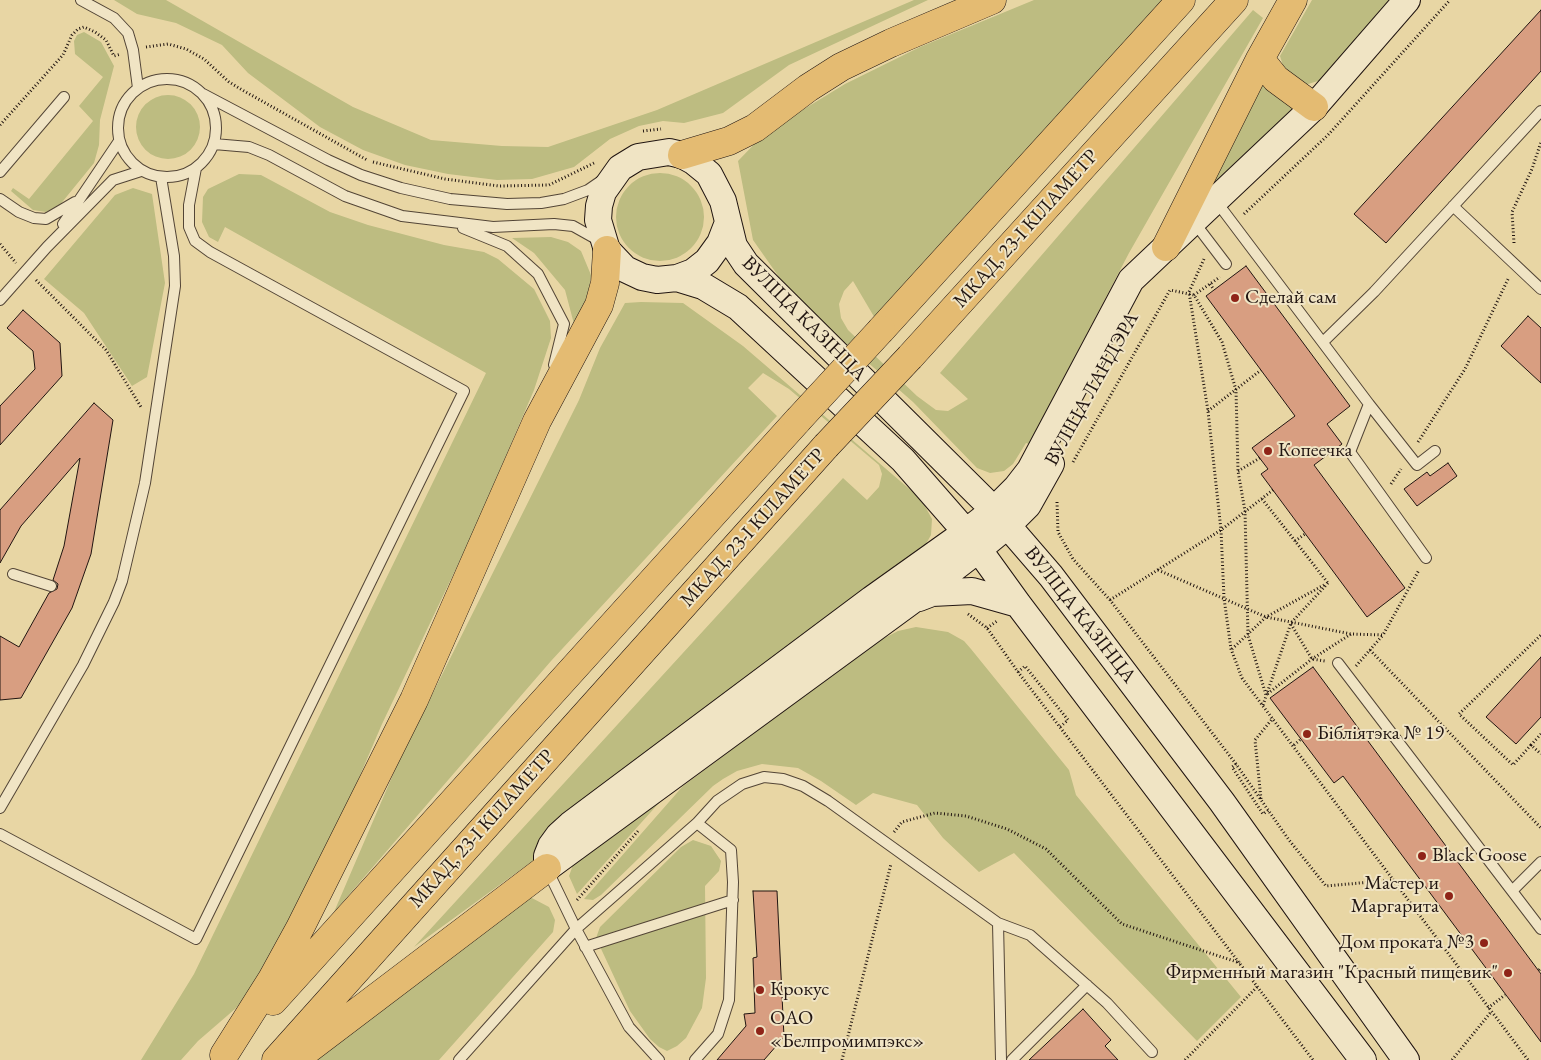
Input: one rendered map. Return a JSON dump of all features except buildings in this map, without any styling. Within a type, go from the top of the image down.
[{"type":"highway","points":[[682,155],[729,140],[755,128],[808,88],[841,67],[891,43],[992,0]]},
{"type":"highway","name":"МКАД, 23-І КІЛАМЕТР","points":[[221,1058],[798,420],[1182,0]]},
{"type":"highway","name":"МКАД, 23-І КІЛАМЕТР","points":[[276,1060],[826,446],[910,357],[1234,0]]},
{"type":"highway","points":[[1166,247],[1260,59],[1293,0]]},
{"type":"highway","points":[[1260,59],[1276,79],[1314,106]]},
{"type":"highway","points":[[221,1058],[272,979],[324,882],[414,700],[537,420],[599,305],[605,282],[605,247]]},
{"type":"highway","points":[[294,1060],[547,868]]},
{"type":"main road","name":"ВУЛІЦА ЛАНДЭРА","points":[[972,540],[1001,518],[1028,504],[1140,301],[1166,247],[1314,106],[1407,0]]},
{"type":"main road","name":"ВУЛІЦА КАЗІНЦА","points":[[1363,1060],[1018,604],[972,540],[903,460],[757,324],[720,296],[703,286],[677,278],[657,280],[642,277],[626,269],[605,247],[598,220],[599,206],[610,163],[656,153],[682,155],[702,168],[715,182],[734,246],[759,278],[913,427],[1001,518],[1052,576],[1164,723],[1406,1060]]},
{"type":"main road","points":[[677,278],[693,272],[707,261],[720,242],[727,225]]},
{"type":"main road","points":[[547,868],[913,600],[972,540]]},
{"type":"main road","points":[[547,868],[547,856],[551,846],[558,835],[570,825],[872,599],[972,540]]},
{"type":"main road","points":[[913,600],[932,593],[972,591],[1018,604]]},
{"type":"lane","points":[[81,0],[114,18],[128,33],[133,50],[138,88]]},
{"type":"lane","points":[[203,94],[212,109],[216,126],[214,144],[196,168],[179,176],[161,177],[141,171],[127,158],[119,141],[117,126],[120,112],[127,98],[138,88],[151,81],[164,79],[178,80],[192,85],[203,94],[362,175],[401,188],[450,198],[507,204],[549,202],[564,199],[588,190],[610,163]]},
{"type":"lane","points":[[0,172],[64,97]]},
{"type":"lane","points":[[1323,342],[1374,292],[1540,114]]},
{"type":"lane","points":[[47,247],[119,141]]},
{"type":"lane","points":[[214,144],[250,147],[269,155],[344,196],[402,216],[493,227],[554,224],[573,226],[605,247]]},
{"type":"lane","points":[[0,834],[196,939],[464,391],[210,252],[195,241],[189,227],[189,205],[196,168]]},
{"type":"lane","points":[[0,300],[47,247],[113,180],[141,171]]},
{"type":"lane","points":[[0,808],[83,665],[111,609],[122,581],[145,483],[175,286],[174,256],[161,177]]},
{"type":"lane","points":[[0,199],[26,215],[46,219],[69,208],[84,195]]},
{"type":"lane","points":[[1216,201],[1409,456],[1417,465],[1435,451]]},
{"type":"lane","points":[[1453,206],[1541,289]]},
{"type":"lane","points":[[448,222],[507,246],[538,274],[556,305],[564,324],[558,355],[537,420]]},
{"type":"lane","points":[[1194,222],[1226,264]]},
{"type":"lane","points":[[1369,404],[1350,452],[1426,558]]},
{"type":"lane","points":[[13,574],[51,586]]},
{"type":"lane","points":[[1338,663],[1541,929]]},
{"type":"lane","points":[[459,1060],[576,929],[697,823],[717,801],[742,784],[764,778],[774,778],[803,786],[998,923],[1030,935],[1107,1003],[1152,1052]]},
{"type":"lane","points":[[695,1060],[718,1034],[725,1018],[729,1000],[733,900],[731,850],[697,823]]},
{"type":"lane","points":[[1512,891],[1541,862]]},
{"type":"lane","points":[[547,868],[585,947],[629,1027],[659,1060]]},
{"type":"lane","points":[[585,947],[733,900]]},
{"type":"lane","points":[[998,923],[1001,1060]]},
{"type":"lane","points":[[1012,1060],[1087,985]]},
{"type":"path","points":[[1232,224],[1328,135],[1450,0]]},
{"type":"path","points":[[0,124],[63,55],[72,35],[78,28],[84,27],[106,40],[114,56],[133,50],[168,44],[186,49],[204,59],[229,82],[369,161],[445,179],[499,186],[549,185],[593,164],[610,163]]},
{"type":"path","points":[[641,132],[654,128],[669,129]]},
{"type":"path","points":[[1382,498],[1465,369],[1515,264],[1512,212],[1532,169],[1541,142]]},
{"type":"path","points":[[1210,243],[1189,292],[1208,411],[1221,530],[1224,598],[1231,649],[1242,678],[1528,1060]]},
{"type":"path","points":[[0,244],[12,260],[62,304],[106,350],[141,408]]},
{"type":"path","points":[[1194,295],[1222,276]]},
{"type":"path","points":[[1210,284],[1214,290]]},
{"type":"path","points":[[1068,471],[1170,290],[1189,292],[1194,295],[1222,342],[1236,390],[1238,471],[1245,511],[1248,635],[1266,695]]},
{"type":"path","points":[[1208,411],[1261,370]]},
{"type":"path","points":[[1238,471],[1260,458]]},
{"type":"path","points":[[1110,600],[1221,530],[1274,490]]},
{"type":"path","points":[[1057,498],[1056,520],[1058,532],[1073,559],[1110,600],[1236,764],[1289,840],[1326,886],[1394,880]]},
{"type":"path","points":[[1262,498],[1328,582]]},
{"type":"path","points":[[1295,541],[1305,534]]},
{"type":"path","points":[[1348,676],[1383,635],[1426,558]]},
{"type":"path","points":[[1158,570],[1266,617],[1351,634],[1383,635]]},
{"type":"path","points":[[1231,649],[1266,617],[1328,582]]},
{"type":"path","points":[[1263,705],[1290,623],[1328,582]]},
{"type":"path","points":[[966,612],[987,628],[1018,672],[1313,1060]]},
{"type":"path","points":[[1290,623],[1312,659],[1338,663]]},
{"type":"path","points":[[1266,695],[1312,659],[1351,634]]},
{"type":"path","points":[[1541,635],[1459,714],[1512,766],[1541,734]]},
{"type":"path","points":[[1370,650],[1541,828]]},
{"type":"path","points":[[1018,672],[1025,666],[1068,720],[1060,727]]},
{"type":"path","points":[[1261,800],[1256,740],[1273,718]]},
{"type":"path","points":[[1294,745],[1301,739]]},
{"type":"path","points":[[1531,745],[1541,754]]},
{"type":"path","points":[[1236,764],[1232,768],[1263,814],[1268,810]]},
{"type":"path","points":[[885,842],[902,822],[913,818],[936,813],[966,816],[1007,830],[1046,849],[1122,924],[1240,963]]},
{"type":"path","points":[[566,908],[580,898],[643,826]]},
{"type":"path","points":[[842,1060],[894,849]]},
{"type":"path","points":[[1185,1060],[1258,986]]},
{"type":"path","points":[[1452,1060],[1489,1010],[1505,994]]},
{"type":"shaded area","points":[[114,0],[166,0],[353,107],[431,140],[502,146],[548,147],[657,110],[914,0],[928,0],[789,65],[723,113],[684,123],[663,121],[639,126],[610,139],[574,167],[532,179],[497,180],[448,174],[405,165],[363,150],[320,127],[248,73],[222,45],[176,23],[137,14]]},
{"type":"shaded area","points":[[1034,0],[1163,0],[876,320],[853,281],[844,291],[839,304],[841,318],[848,330],[917,396],[936,410],[948,411],[968,399],[940,373],[1253,10],[1263,18],[1129,253],[1029,444],[1026,443],[1013,464],[1004,471],[990,473],[977,468],[913,402],[793,297],[753,240],[738,161],[765,133],[845,84],[920,47]]},
{"type":"shaded area","points":[[1312,0],[1389,0],[1321,80],[1305,85],[1286,75],[1280,56]]},
{"type":"shaded area","points":[[84,32],[101,42],[114,66],[100,120],[99,145],[94,163],[59,206],[46,212],[33,210],[11,191],[13,188],[29,199],[93,121],[79,106],[103,77],[75,54],[74,41],[77,35]]},
{"type":"shaded area","points":[[1265,79],[1272,93],[1296,111],[1214,187],[1209,180]]},
{"type":"shaded area","points":[[162,95],[174,95],[191,104],[198,115],[200,127],[198,139],[191,150],[174,159],[162,159],[150,154],[141,145],[136,133],[136,121],[141,109],[150,100]]},
{"type":"shaded area","points":[[660,173],[677,177],[691,186],[700,200],[704,217],[700,234],[691,248],[677,257],[660,261],[643,257],[629,248],[620,234],[616,217],[620,200],[629,186],[643,177]]},
{"type":"shaded area","points":[[239,174],[261,175],[330,212],[368,225],[444,245],[484,252],[498,259],[534,289],[550,321],[551,338],[534,390],[472,535],[382,724],[313,885],[257,983],[235,1009],[198,1041],[181,1060],[141,1060],[194,974],[486,373],[225,227],[218,242],[209,237],[202,222],[203,197],[208,189]]},
{"type":"shaded area","points":[[133,188],[152,194],[165,283],[147,377],[132,386],[84,313],[44,279],[115,195]]},
{"type":"shaded area","points":[[551,237],[568,242],[581,251],[591,275],[586,314],[574,324],[565,290],[534,253],[512,238]]},
{"type":"shaded area","points":[[625,303],[683,303],[743,346],[921,499],[932,519],[931,535],[922,551],[538,857],[414,947],[843,478],[867,500],[879,487],[882,474],[879,465],[789,389],[763,373],[748,388],[777,416],[551,661],[334,912],[398,763],[579,400],[600,348]]},
{"type":"shaded area","points":[[916,627],[948,632],[964,641],[1069,770],[1076,795],[1241,997],[1197,1041],[1014,853],[979,872],[943,838],[917,805],[873,793],[856,805],[798,768],[762,764],[737,771],[723,779],[713,786],[601,895],[593,900],[584,899],[683,786],[875,643],[898,631]]},
{"type":"shaded area","points":[[668,793],[577,894],[569,876],[573,865]]},
{"type":"shaded area","points":[[693,840],[711,846],[721,861],[719,871],[705,886],[706,978],[702,1008],[686,1038],[677,1046],[667,1051],[650,1039],[630,1011],[596,938],[600,927],[681,847]]},
{"type":"shaded area","points":[[530,897],[549,907],[555,920],[553,932],[439,1060],[317,1060]]},
{"type":"place","name":"Сделай сам","points":[[1235,298]]},
{"type":"place","name":"Копеечка","points":[[1268,451]]},
{"type":"place","name":"Бібліятэка № 19","points":[[1307,734]]},
{"type":"place","name":"Black Goose","points":[[1422,856]]},
{"type":"place","name":"Мастер и Маргарита","points":[[1449,896]]},
{"type":"place","name":"Дом проката №3","points":[[1484,943]]},
{"type":"place","name":"Фирменный магазин \"Красный пищевик\"","points":[[1508,973]]},
{"type":"place","name":"Крокус","points":[[760,990]]},
{"type":"place","name":"ОАО «Белпромимпэкс»","points":[[760,1031]]}]
